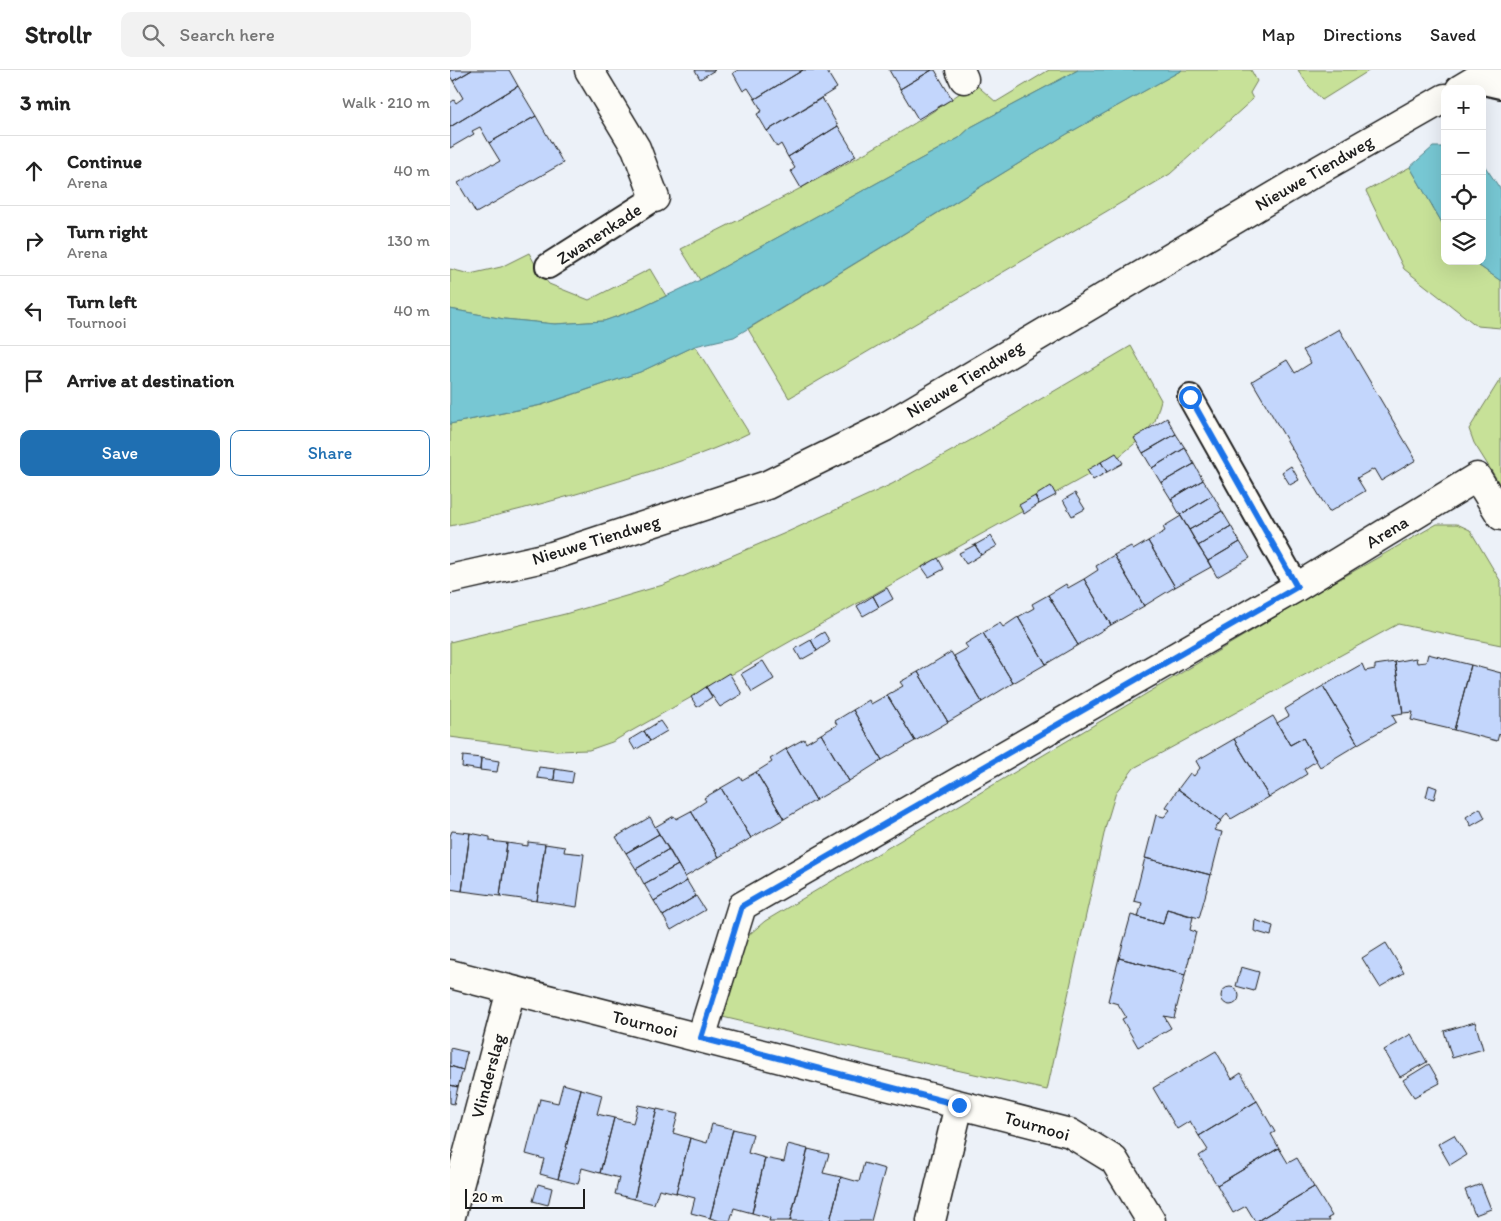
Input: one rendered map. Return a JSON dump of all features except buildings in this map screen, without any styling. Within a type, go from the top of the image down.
[{"type":"street","name":"Zwanenkade","points":[[589,70],[636,148],[655,198]]},
{"type":"street","name":"Nieuwe Tiendweg","points":[[450,579],[552,556],[767,485],[885,427],[1310,174],[1441,100]]},
{"type":"street","name":"Arena","points":[[701,1038],[742,906],[1297,587],[1477,477],[1501,516]]},
{"type":"street","name":"Tournooi","points":[[450,974],[1070,1132],[1114,1160],[1152,1221]]},
{"type":"street","name":"Vlinderslag","points":[[450,1220],[511,990]]},
{"type":"street","points":[[930,1221],[959,1105]]},
{"type":"lane","name":"Zwanenkade","points":[[548,266],[655,198]]},
{"type":"lane","points":[[1190,397],[1297,587]]},
{"type":"green space","points":[[1049,70],[1078,70],[971,127],[959,138],[700,280],[681,249],[832,172],[904,130],[974,83],[996,102]]},
{"type":"green space","points":[[1182,70],[1251,70],[1257,81],[1250,93],[1253,99],[1170,174],[789,398],[748,329],[1067,134]]},
{"type":"green space","points":[[1298,70],[1370,70],[1322,100],[1308,85]]},
{"type":"green space","points":[[1410,167],[1441,221],[1441,265],[1478,265],[1501,281],[1501,328],[1477,326],[1404,269],[1366,191]]},
{"type":"green space","points":[[529,253],[540,273],[549,284],[589,300],[650,269],[666,296],[641,308],[604,321],[555,324],[504,319],[450,309],[450,269],[470,274],[501,267]]},
{"type":"green space","points":[[695,346],[749,433],[696,455],[571,496],[450,526],[450,424],[542,405],[640,372]]},
{"type":"green space","points":[[1131,346],[1161,400],[1155,421],[1139,440],[1115,460],[612,742],[589,750],[556,751],[450,737],[450,642],[565,614],[663,585],[783,534],[892,484]]},
{"type":"green space","points":[[1501,378],[1501,486],[1474,443],[1469,429]]},
{"type":"green space","points":[[1437,524],[1457,524],[1470,530],[1501,582],[1501,645],[1398,624],[1134,768],[1116,792],[1106,825],[1047,1090],[714,1015],[739,950],[751,933],[765,921],[1317,592]]},
{"type":"water","points":[[1078,70],[1182,70],[1067,134],[734,337],[695,346],[640,372],[541,405],[450,424],[450,309],[504,319],[555,324],[604,321],[641,308],[700,280],[959,138],[971,127]]},
{"type":"water","points":[[1433,147],[1441,147],[1441,221],[1410,167]]},
{"type":"water","points":[[1486,168],[1501,190],[1501,281],[1478,265],[1486,265]]},
{"type":"route","points":[[959,1105],[701,1038],[742,906],[1297,587],[1190,397]]}]
